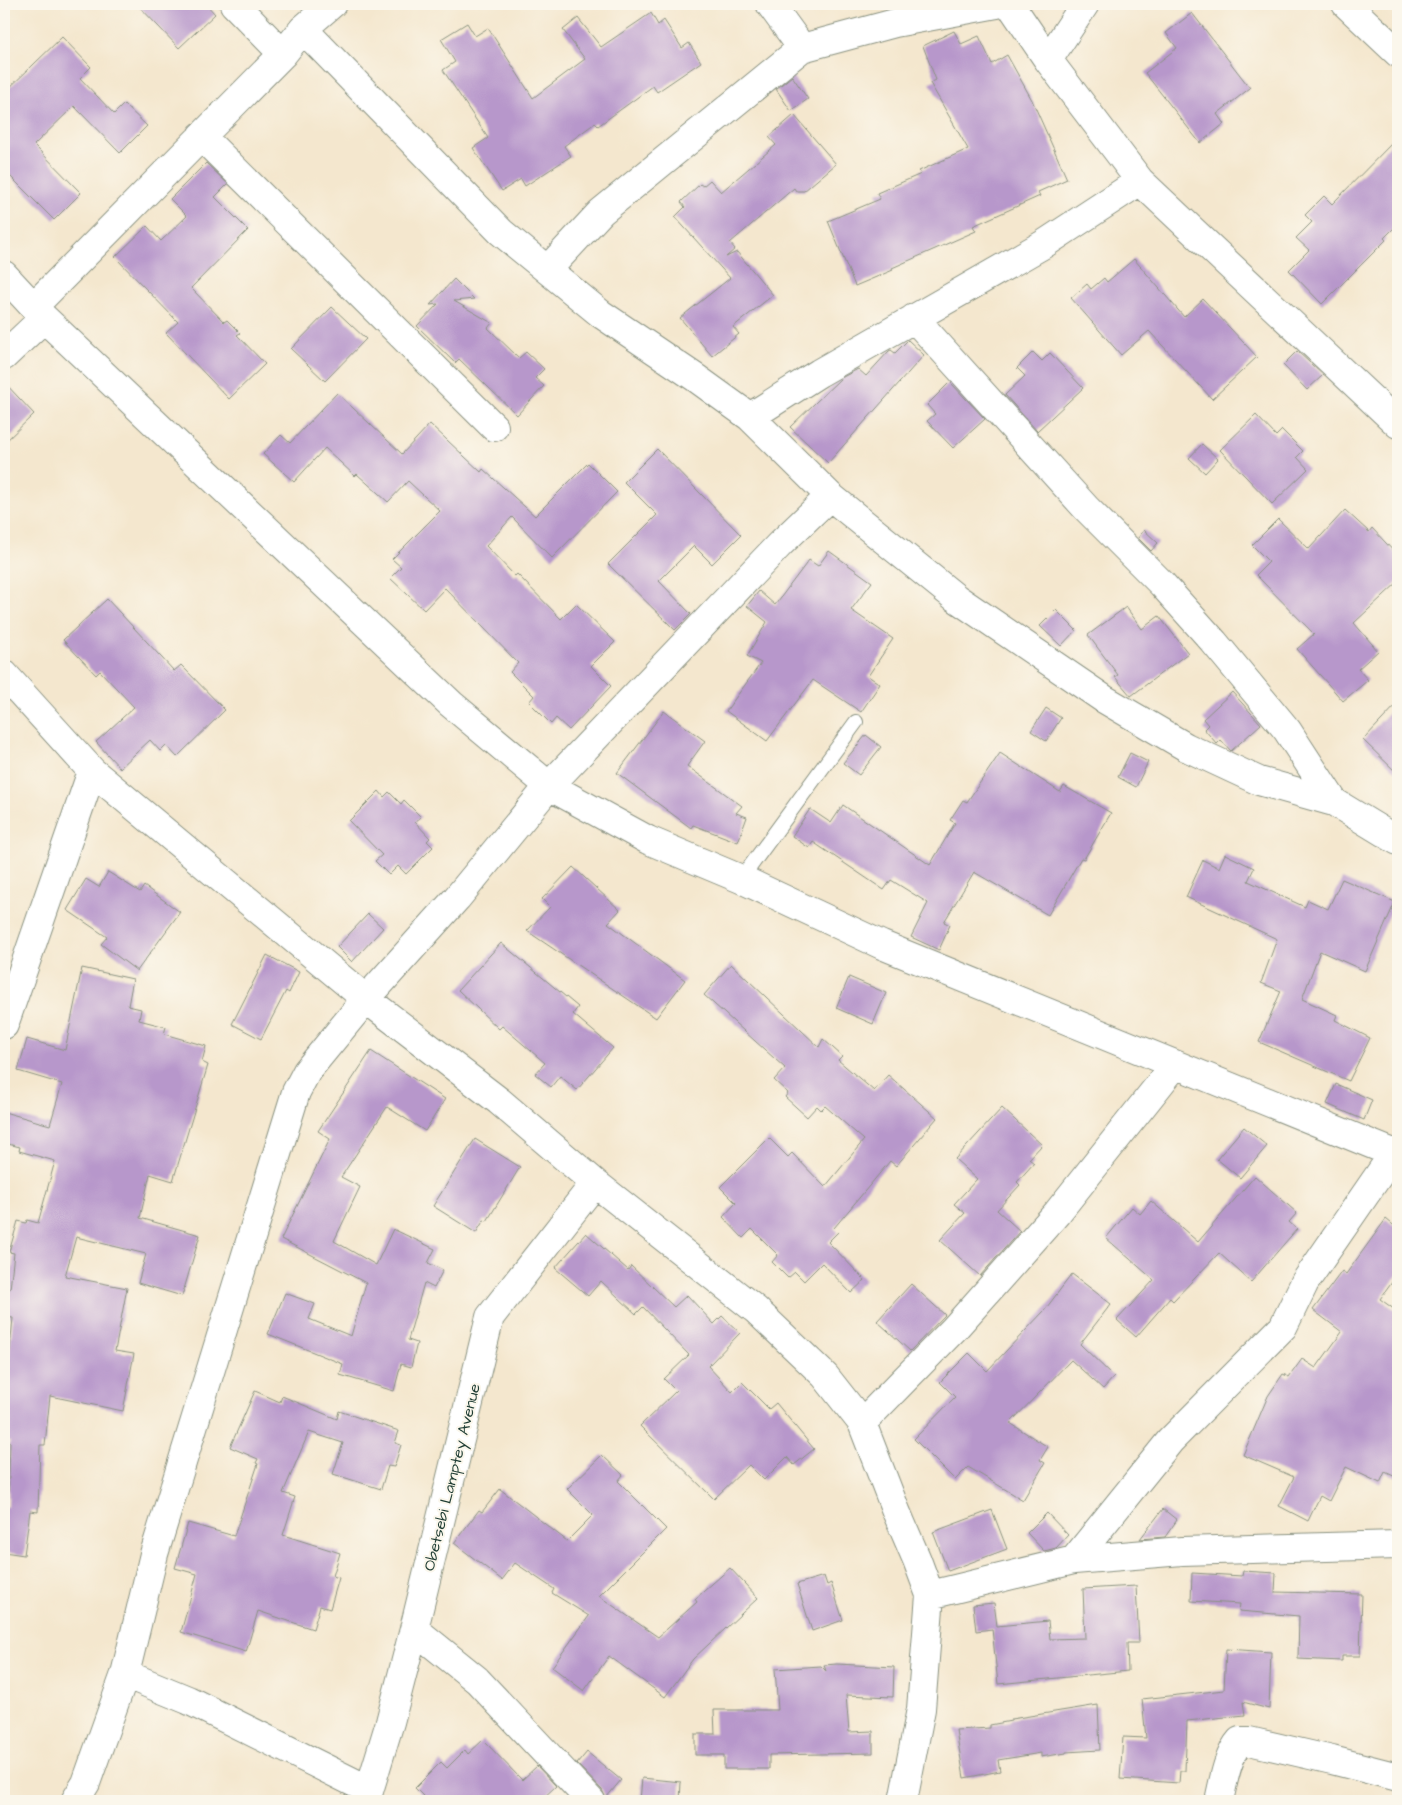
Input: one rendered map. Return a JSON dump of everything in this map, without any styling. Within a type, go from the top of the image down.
[{"type":"street","points":[[234,4],[283,54]]},
{"type":"street","points":[[4,356],[39,312],[201,136],[283,54],[303,29],[332,4]]},
{"type":"street","points":[[770,4],[802,48]]},
{"type":"street","points":[[548,269],[601,212],[802,48],[895,23],[997,4]]},
{"type":"street","points":[[1010,4],[1048,60],[1140,181],[1398,424]]},
{"type":"street","points":[[1048,60],[1085,4]]},
{"type":"street","points":[[1346,4],[1398,53]]},
{"type":"street","points":[[303,29],[501,232],[601,314],[750,417],[830,496],[956,598],[1104,699],[1186,747],[1258,781],[1334,802],[1398,841]]},
{"type":"street","points":[[201,136],[494,426]]},
{"type":"street","points":[[750,417],[819,373],[1044,244],[1140,181]]},
{"type":"street","points":[[4,275],[39,312],[451,704],[549,786],[648,840],[741,879],[882,945],[1396,1154],[1305,1282],[1283,1327],[1170,1441],[1074,1560]]},
{"type":"street","points":[[914,318],[1086,508],[1162,584],[1214,642],[1287,730],[1334,802]]},
{"type":"street","points":[[75,1801],[86,1783],[124,1674],[154,1554],[296,1092],[306,1071],[366,999],[458,898],[549,786],[780,544],[830,496]]},
{"type":"street","points":[[4,674],[92,771],[366,999],[499,1101],[595,1183],[756,1310],[824,1376],[862,1424],[896,1512],[918,1560],[930,1595],[920,1709],[903,1801]]},
{"type":"street","points":[[4,1021],[92,771]]},
{"type":"street","points":[[862,1424],[954,1329],[1057,1213],[1175,1065]]},
{"type":"street","name":"Obetsebi Lamptey Avenue","points":[[368,1796],[390,1722],[414,1629],[490,1317],[595,1183]]},
{"type":"street","points":[[930,1595],[1074,1560],[1182,1551],[1398,1545]]},
{"type":"street","points":[[414,1629],[477,1680],[591,1801]]},
{"type":"street","points":[[124,1674],[188,1700],[368,1796]]},
{"type":"street","points":[[1219,1801],[1232,1754],[1240,1741],[1332,1760],[1398,1777]]},
{"type":"lane","points":[[741,879],[856,722]]},
{"type":"building","points":[[137,4],[206,4],[215,14],[179,48]]},
{"type":"building","points":[[651,13],[658,25],[664,20],[682,48],[689,43],[701,62],[657,92],[653,86],[598,126],[595,123],[564,146],[571,156],[525,186],[521,179],[502,191],[473,148],[488,138],[443,70],[455,62],[441,39],[467,23],[475,36],[488,28],[533,98],[585,59],[563,30],[578,18],[601,47]]},
{"type":"building","points":[[1192,13],[1250,88],[1217,114],[1224,124],[1200,143],[1145,73],[1177,48],[1166,33]]},
{"type":"building","points":[[954,31],[961,44],[979,36],[992,64],[1007,55],[1032,100],[1067,179],[1038,192],[1040,196],[973,226],[976,231],[855,286],[828,221],[880,199],[877,193],[921,174],[919,171],[968,149],[930,83],[936,80],[923,46]]},
{"type":"building","points":[[62,37],[91,67],[80,78],[114,114],[124,104],[147,126],[120,153],[74,106],[34,145],[81,193],[54,220],[4,170],[4,93]]},
{"type":"building","points":[[792,76],[808,99],[791,111],[776,89]]},
{"type":"building","points":[[794,115],[836,164],[804,191],[796,191],[794,188],[730,243],[735,249],[726,257],[737,252],[773,295],[733,327],[739,334],[712,356],[680,318],[730,278],[675,217],[685,207],[681,202],[700,184],[703,186],[710,180],[721,192],[776,145],[769,137]]},
{"type":"building","points":[[1398,137],[1398,224],[1384,238],[1386,240],[1322,304],[1289,270],[1309,250],[1296,238],[1312,222],[1305,215],[1324,196],[1332,204]]},
{"type":"building","points":[[206,163],[228,184],[215,197],[248,230],[191,288],[224,322],[227,320],[240,333],[237,335],[265,364],[229,399],[166,333],[178,322],[115,257],[147,226],[161,241],[187,216],[170,199]]},
{"type":"building","points":[[1134,259],[1184,317],[1203,299],[1257,357],[1212,399],[1149,331],[1121,355],[1071,298],[1087,284],[1091,289],[1104,278],[1107,282]]},
{"type":"building","points":[[454,279],[474,299],[454,301],[492,323],[488,328],[519,358],[526,352],[544,369],[535,378],[544,386],[517,415],[459,359],[455,363],[417,326],[438,304],[430,305]]},
{"type":"building","points":[[332,307],[366,339],[325,381],[291,349]]},
{"type":"building","points":[[908,340],[924,355],[828,463],[790,427],[841,378],[858,369],[866,376],[889,351],[891,350],[895,353]]},
{"type":"building","points":[[1297,351],[1323,375],[1307,390],[1283,365]]},
{"type":"building","points":[[1033,352],[1042,361],[1050,353],[1083,388],[1037,431],[1005,395],[1025,376],[1017,368]]},
{"type":"building","points":[[4,382],[34,414],[4,443]]},
{"type":"building","points":[[950,382],[985,419],[953,448],[927,421],[935,414],[927,405]]},
{"type":"building","points":[[337,393],[402,454],[430,424],[481,472],[483,469],[535,516],[588,463],[617,492],[552,558],[512,517],[486,546],[515,576],[517,574],[561,619],[576,604],[615,642],[591,666],[611,686],[569,730],[556,718],[551,724],[529,702],[534,696],[510,672],[518,663],[445,588],[424,610],[390,578],[401,567],[392,559],[440,511],[408,481],[388,502],[357,474],[355,476],[325,448],[294,482],[263,454],[281,435],[290,443]]},
{"type":"building","points":[[1256,415],[1276,436],[1282,430],[1303,451],[1297,457],[1308,469],[1272,504],[1220,450]]},
{"type":"building","points":[[1202,444],[1218,459],[1205,473],[1189,458]]},
{"type":"building","points":[[657,449],[741,535],[712,564],[694,546],[659,581],[691,614],[675,630],[608,564],[657,515],[624,482]]},
{"type":"building","points":[[1345,510],[1369,532],[1372,528],[1398,556],[1398,582],[1354,623],[1378,651],[1358,669],[1368,680],[1343,701],[1297,649],[1314,634],[1256,575],[1269,562],[1252,545],[1278,519],[1309,549]]},
{"type":"building","points":[[1144,530],[1158,543],[1151,551],[1138,538]]},
{"type":"building","points":[[829,551],[872,582],[851,610],[893,639],[868,676],[880,684],[861,712],[813,680],[767,741],[726,711],[761,663],[747,656],[767,622],[747,606],[759,591],[775,605],[809,560],[818,566]]},
{"type":"building","points":[[107,599],[174,671],[181,665],[225,710],[177,757],[166,745],[160,751],[150,740],[120,768],[96,742],[134,707],[100,671],[96,675],[63,640]]},
{"type":"building","points":[[1126,607],[1142,629],[1159,616],[1188,653],[1131,696],[1115,677],[1118,675],[1088,635]]},
{"type":"building","points":[[1056,610],[1076,630],[1061,646],[1040,626]]},
{"type":"building","points":[[1232,692],[1261,724],[1231,751],[1221,740],[1217,744],[1204,729],[1208,725],[1203,719]]},
{"type":"building","points":[[1398,703],[1398,774],[1363,740]]},
{"type":"building","points":[[1046,708],[1061,718],[1046,741],[1031,731]]},
{"type":"building","points":[[664,711],[705,741],[687,766],[742,806],[736,813],[747,817],[738,842],[693,825],[691,828],[617,773]]},
{"type":"building","points":[[866,735],[881,747],[859,775],[843,763]]},
{"type":"building","points":[[1000,753],[1060,792],[1064,786],[1111,813],[1084,859],[1081,858],[1048,915],[974,872],[944,922],[950,925],[939,950],[911,937],[928,903],[891,880],[884,890],[813,842],[809,848],[792,836],[810,809],[831,823],[843,805],[930,865],[955,823],[950,820],[963,800],[967,802]]},
{"type":"building","points":[[1130,753],[1148,762],[1136,787],[1118,777]]},
{"type":"building","points":[[379,791],[384,797],[389,792],[401,804],[404,800],[421,817],[415,822],[430,838],[427,841],[433,847],[406,874],[398,866],[389,875],[375,861],[382,855],[349,821]]},
{"type":"building","points":[[1225,854],[1254,868],[1248,881],[1305,907],[1308,900],[1328,909],[1342,879],[1395,902],[1365,971],[1320,951],[1302,999],[1337,1015],[1335,1020],[1370,1038],[1349,1081],[1259,1042],[1281,991],[1261,983],[1277,939],[1186,897],[1203,860],[1219,868]]},
{"type":"building","points":[[573,867],[620,910],[608,923],[685,980],[656,1018],[527,931],[550,907],[542,899]]},
{"type":"building","points":[[108,872],[140,892],[144,886],[180,912],[137,971],[101,944],[107,937],[67,910],[86,879],[99,887]]},
{"type":"building","points":[[368,914],[383,928],[352,962],[337,947]]},
{"type":"building","points":[[501,943],[578,1007],[573,1014],[613,1048],[577,1090],[560,1076],[551,1087],[535,1074],[545,1063],[502,1026],[499,1029],[458,990]]},
{"type":"building","points":[[267,955],[299,972],[289,993],[286,991],[261,1039],[232,1024]]},
{"type":"building","points":[[731,964],[819,1047],[823,1039],[842,1056],[838,1060],[874,1091],[888,1075],[937,1118],[896,1166],[890,1161],[834,1228],[838,1232],[828,1242],[865,1280],[851,1293],[822,1263],[804,1281],[795,1272],[788,1278],[772,1262],[778,1255],[752,1229],[743,1238],[723,1217],[736,1203],[720,1187],[769,1138],[788,1157],[792,1153],[825,1187],[864,1140],[825,1106],[821,1110],[817,1106],[807,1117],[785,1097],[788,1093],[774,1080],[785,1068],[704,995]]},
{"type":"building","points":[[82,968],[133,979],[128,1006],[141,1009],[139,1020],[166,1027],[164,1034],[206,1046],[202,1062],[208,1065],[173,1181],[150,1174],[140,1218],[200,1235],[182,1296],[138,1283],[146,1254],[76,1237],[65,1276],[127,1288],[115,1351],[134,1354],[123,1411],[50,1396],[45,1445],[40,1445],[38,1512],[30,1511],[24,1555],[4,1552],[4,1506],[8,1507],[10,1442],[4,1441],[4,1358],[9,1359],[13,1318],[5,1317],[14,1253],[9,1252],[18,1221],[26,1223],[27,1220],[38,1223],[55,1161],[19,1151],[20,1147],[4,1143],[4,1112],[50,1125],[62,1084],[18,1071],[27,1039],[65,1050]]},
{"type":"building","points":[[849,977],[886,993],[873,1024],[836,1008]]},
{"type":"building","points":[[371,1051],[445,1099],[425,1131],[387,1107],[341,1177],[360,1187],[334,1241],[376,1265],[393,1229],[435,1249],[428,1263],[443,1270],[434,1288],[424,1283],[408,1340],[417,1343],[411,1367],[401,1364],[394,1391],[340,1375],[343,1364],[268,1334],[285,1293],[315,1304],[309,1319],[351,1336],[366,1283],[281,1239],[330,1139],[318,1131]]},
{"type":"building","points":[[1336,1084],[1372,1100],[1364,1120],[1327,1104]]},
{"type":"building","points":[[1002,1108],[1042,1145],[1029,1159],[1034,1163],[1017,1182],[1020,1185],[997,1210],[1020,1231],[980,1276],[940,1240],[965,1213],[954,1204],[977,1179],[955,1159]]},
{"type":"building","points":[[1244,1127],[1267,1146],[1240,1178],[1217,1159]]},
{"type":"building","points":[[475,1139],[520,1167],[487,1221],[484,1220],[476,1233],[433,1206]]},
{"type":"building","points":[[1255,1176],[1297,1213],[1289,1222],[1297,1229],[1251,1282],[1219,1253],[1173,1301],[1170,1298],[1136,1337],[1117,1320],[1154,1280],[1106,1238],[1132,1207],[1140,1214],[1151,1201],[1198,1242]]},
{"type":"building","points":[[1386,1219],[1398,1229],[1398,1274],[1380,1299],[1398,1312],[1398,1478],[1385,1472],[1380,1483],[1346,1467],[1329,1501],[1320,1496],[1308,1521],[1279,1506],[1294,1477],[1243,1455],[1268,1396],[1283,1374],[1289,1377],[1302,1359],[1316,1368],[1342,1332],[1313,1310],[1342,1271],[1346,1274]]},
{"type":"building","points":[[586,1233],[628,1270],[631,1266],[674,1307],[687,1295],[714,1324],[722,1316],[740,1333],[708,1366],[732,1392],[742,1382],[769,1409],[776,1403],[814,1449],[794,1465],[787,1457],[764,1480],[749,1465],[714,1499],[640,1426],[676,1391],[664,1379],[689,1355],[643,1307],[636,1314],[601,1281],[588,1296],[555,1268]]},
{"type":"building","points":[[1072,1274],[1111,1304],[1080,1344],[1114,1377],[1103,1389],[1071,1360],[1010,1423],[1048,1447],[1040,1460],[1045,1463],[1023,1500],[968,1467],[955,1480],[914,1439],[955,1397],[940,1382],[969,1353],[987,1371],[1044,1311]]},
{"type":"building","points":[[911,1284],[945,1315],[910,1351],[877,1321]]},
{"type":"building","points":[[255,1391],[280,1402],[282,1396],[337,1419],[339,1411],[399,1431],[395,1443],[401,1445],[394,1467],[388,1466],[381,1489],[333,1474],[343,1443],[309,1432],[283,1493],[295,1497],[283,1535],[340,1553],[333,1576],[339,1578],[330,1609],[320,1606],[313,1629],[258,1611],[246,1652],[181,1632],[197,1574],[175,1568],[188,1523],[234,1536],[258,1459],[230,1447]]},
{"type":"building","points":[[602,1455],[623,1475],[618,1481],[666,1529],[599,1596],[658,1637],[697,1602],[695,1599],[730,1568],[758,1598],[693,1659],[665,1697],[609,1656],[584,1691],[552,1667],[589,1616],[552,1593],[554,1589],[515,1563],[502,1580],[454,1543],[479,1510],[482,1512],[500,1489],[567,1541],[593,1515],[567,1489]]},
{"type":"building","points":[[1163,1509],[1177,1520],[1165,1537],[1140,1539]]},
{"type":"building","points":[[992,1510],[1007,1549],[948,1571],[933,1532]]},
{"type":"building","points":[[1047,1513],[1068,1535],[1056,1548],[1044,1551],[1027,1533]]},
{"type":"building","points":[[1243,1571],[1276,1573],[1275,1592],[1362,1594],[1360,1656],[1342,1656],[1342,1661],[1298,1659],[1299,1616],[1239,1611],[1240,1604],[1191,1601],[1192,1573],[1242,1576]]},
{"type":"building","points":[[824,1576],[827,1585],[831,1583],[843,1620],[812,1631],[797,1584]]},
{"type":"building","points":[[1136,1586],[1139,1643],[1127,1643],[1128,1671],[998,1684],[992,1629],[976,1631],[973,1605],[994,1603],[997,1626],[1048,1621],[1050,1639],[1085,1638],[1083,1589]]},
{"type":"building","points":[[1226,1649],[1271,1652],[1269,1709],[1243,1702],[1245,1715],[1187,1721],[1185,1771],[1180,1771],[1179,1783],[1120,1779],[1123,1737],[1146,1738],[1142,1699],[1224,1690]]},
{"type":"building","points":[[824,1665],[894,1667],[893,1697],[846,1695],[849,1732],[873,1731],[873,1753],[769,1755],[769,1769],[724,1769],[724,1755],[695,1755],[695,1734],[715,1734],[714,1710],[778,1710],[775,1669],[821,1666],[826,1671]]},
{"type":"building","points":[[1098,1705],[1100,1750],[1066,1752],[1041,1757],[1041,1753],[998,1760],[1000,1771],[964,1778],[956,1730],[990,1728],[990,1725],[1011,1721],[1011,1719]]},
{"type":"building","points":[[483,1740],[522,1780],[537,1766],[556,1786],[542,1801],[428,1801],[415,1788],[441,1762],[447,1768],[465,1750],[468,1754]]},
{"type":"building","points":[[587,1752],[621,1780],[606,1798],[602,1790],[577,1764]]},
{"type":"building","points":[[642,1778],[681,1782],[680,1801],[640,1801]]}]
